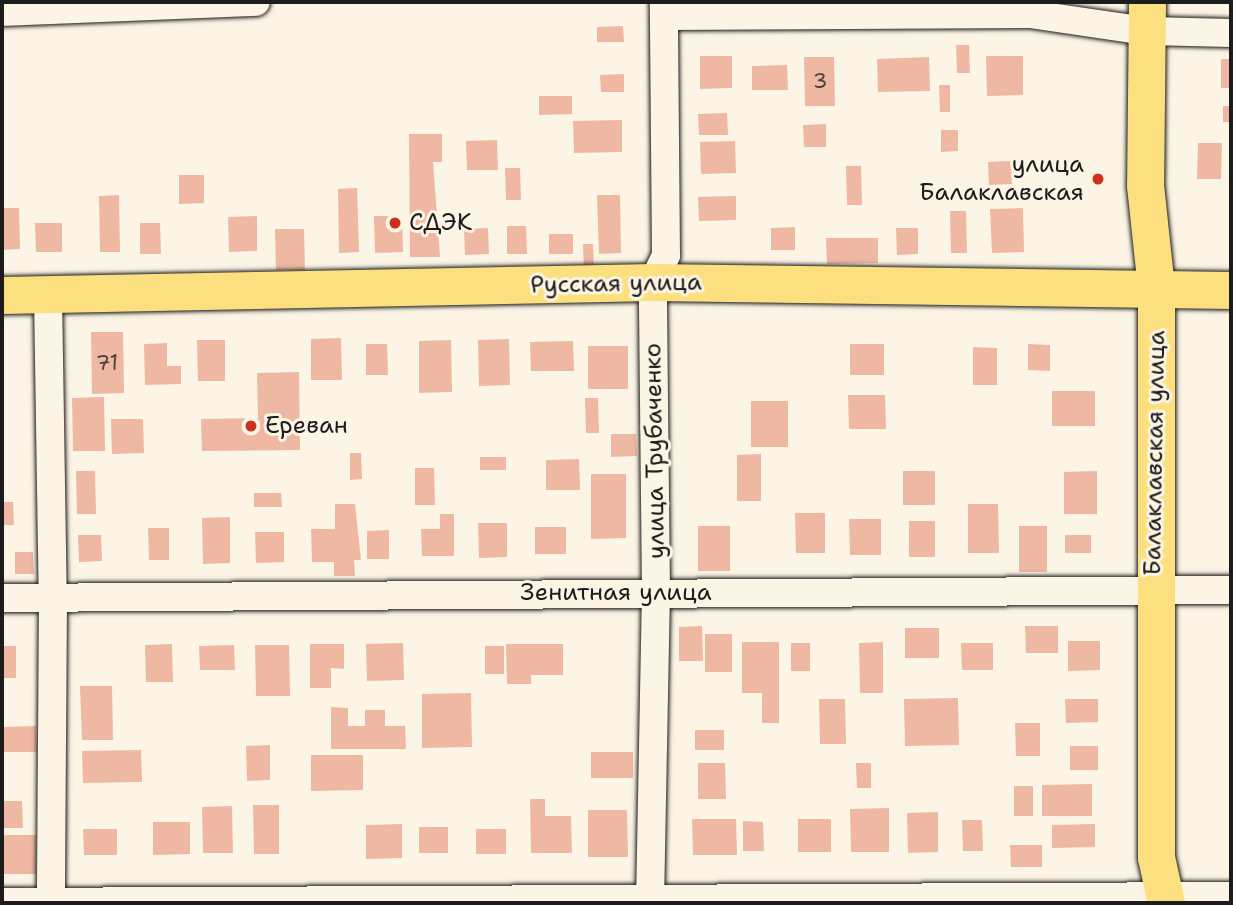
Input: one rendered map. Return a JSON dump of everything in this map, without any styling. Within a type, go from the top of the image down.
[{"type":"main road","name":"Балаклавская улица","points":[[1147,17],[1145,185],[1156,288],[1156,857],[1165,900]]},
{"type":"main road","name":"Русская улица","points":[[2,295],[653,282],[1231,290]]},
{"type":"street","points":[[2,12],[256,2]]},
{"type":"street","points":[[664,9],[1147,17],[1231,33]]},
{"type":"street","name":"улица Трубаченко","points":[[650,902],[656,592],[653,282],[666,255],[664,9]]},
{"type":"street","points":[[48,295],[53,597],[51,902]]},
{"type":"street","name":"Зенитная улица","points":[[2,598],[1231,590]]},
{"type":"street","points":[[2,902],[1165,900],[1231,896]]},
{"type":"building","points":[[623,26],[624,42],[597,42],[597,27]]},
{"type":"building","points":[[956,45],[969,45],[970,73],[957,73]]},
{"type":"building","points":[[700,56],[732,56],[732,88],[700,89]]},
{"type":"building","points":[[986,56],[1023,56],[1023,95],[987,96]]},
{"type":"building","points":[[804,57],[834,57],[835,106],[805,106]]},
{"type":"building","points":[[929,57],[930,91],[878,92],[877,59]]},
{"type":"building","points":[[1221,59],[1231,59],[1231,88],[1221,88]]},
{"type":"building","points":[[787,65],[788,90],[752,90],[752,66]]},
{"type":"building","points":[[624,74],[624,92],[601,92],[600,75]]},
{"type":"building","points":[[939,85],[950,85],[950,112],[940,112]]},
{"type":"building","points":[[539,96],[572,96],[572,114],[539,115]]},
{"type":"building","points":[[1223,106],[1231,106],[1231,122],[1223,122]]},
{"type":"building","points":[[727,113],[728,135],[699,135],[698,114]]},
{"type":"building","points":[[622,120],[622,152],[574,153],[573,121]]},
{"type":"building","points":[[826,124],[826,147],[804,147],[803,125]]},
{"type":"building","points":[[941,130],[958,130],[958,151],[941,152]]},
{"type":"building","points":[[409,134],[442,134],[442,162],[433,162],[440,257],[410,257]]},
{"type":"building","points":[[497,140],[498,170],[467,170],[466,141]]},
{"type":"building","points":[[735,141],[736,173],[701,174],[700,142]]},
{"type":"building","points":[[1198,143],[1222,143],[1221,179],[1197,179]]},
{"type":"building","points":[[1011,161],[1012,184],[989,185],[988,162]]},
{"type":"building","points":[[846,166],[861,166],[862,205],[847,205]]},
{"type":"building","points":[[505,168],[520,168],[521,200],[506,200]]},
{"type":"building","points":[[179,175],[204,175],[204,203],[179,204]]},
{"type":"building","points":[[357,188],[359,252],[339,253],[338,189]]},
{"type":"building","points":[[119,195],[120,252],[100,252],[99,196]]},
{"type":"building","points":[[597,195],[620,195],[621,253],[599,254]]},
{"type":"building","points":[[736,196],[736,220],[699,221],[698,197]]},
{"type":"building","points":[[2,208],[19,208],[20,249],[2,250]]},
{"type":"building","points":[[1023,208],[1024,252],[992,253],[990,209]]},
{"type":"building","points":[[950,211],[966,211],[967,253],[951,253]]},
{"type":"building","points":[[257,216],[257,251],[229,252],[228,217]]},
{"type":"building","points":[[374,216],[402,216],[403,252],[375,253]]},
{"type":"building","points":[[35,223],[62,223],[62,252],[36,252]]},
{"type":"building","points":[[140,223],[160,223],[161,254],[140,254]]},
{"type":"building","points":[[507,226],[526,226],[527,254],[507,254]]},
{"type":"building","points":[[795,227],[795,250],[771,250],[771,228]]},
{"type":"building","points":[[488,228],[489,254],[465,255],[464,229]]},
{"type":"building","points":[[896,228],[918,228],[918,254],[897,255]]},
{"type":"building","points":[[275,229],[304,229],[305,270],[276,270]]},
{"type":"building","points":[[549,234],[573,234],[573,254],[549,254]]},
{"type":"building","points":[[826,238],[878,238],[878,263],[827,264]]},
{"type":"building","points":[[583,244],[593,244],[594,270],[584,271]]},
{"type":"building","points":[[91,332],[123,332],[124,393],[92,394]]},
{"type":"building","points":[[341,338],[342,380],[311,380],[311,339]]},
{"type":"building","points":[[509,339],[510,385],[479,386],[478,340]]},
{"type":"building","points":[[197,340],[225,340],[225,381],[198,381]]},
{"type":"building","points":[[451,340],[452,392],[419,393],[419,341]]},
{"type":"building","points":[[573,341],[574,371],[531,371],[530,342]]},
{"type":"building","points":[[167,343],[167,366],[181,366],[181,384],[145,385],[144,344]]},
{"type":"building","points":[[366,344],[387,344],[388,375],[366,375]]},
{"type":"building","points":[[850,344],[884,344],[884,375],[850,375]]},
{"type":"building","points":[[1028,344],[1050,345],[1050,371],[1028,370]]},
{"type":"building","points":[[588,346],[628,346],[628,389],[588,389]]},
{"type":"building","points":[[973,347],[997,348],[997,385],[973,385]]},
{"type":"building","points":[[299,372],[300,450],[202,451],[201,419],[258,418],[257,373]]},
{"type":"building","points":[[1052,391],[1095,391],[1095,426],[1052,426]]},
{"type":"building","points":[[848,395],[885,395],[886,429],[849,429]]},
{"type":"building","points":[[104,397],[105,451],[73,451],[72,398]]},
{"type":"building","points":[[585,398],[598,398],[599,433],[586,433]]},
{"type":"building","points":[[751,401],[788,401],[788,447],[751,447]]},
{"type":"building","points":[[111,419],[143,419],[144,453],[112,454]]},
{"type":"building","points":[[611,434],[636,434],[637,456],[611,457]]},
{"type":"building","points":[[350,453],[361,453],[362,479],[350,480]]},
{"type":"building","points":[[761,454],[761,501],[737,501],[737,455]]},
{"type":"building","points":[[480,457],[506,457],[506,470],[480,470]]},
{"type":"building","points":[[579,459],[580,490],[546,490],[546,460]]},
{"type":"building","points":[[415,468],[434,468],[435,505],[415,505]]},
{"type":"building","points":[[76,471],[95,471],[96,514],[77,514]]},
{"type":"building","points":[[903,471],[935,471],[935,505],[903,505]]},
{"type":"building","points":[[1097,471],[1097,514],[1064,514],[1064,472]]},
{"type":"building","points":[[591,474],[626,474],[626,538],[591,539]]},
{"type":"building","points":[[254,493],[281,493],[282,507],[254,507]]},
{"type":"building","points":[[2,502],[13,502],[14,525],[2,525]]},
{"type":"building","points":[[335,504],[355,504],[361,560],[354,560],[355,576],[334,576],[334,562],[312,562],[311,529],[335,529]]},
{"type":"building","points":[[968,504],[998,504],[999,553],[968,553]]},
{"type":"building","points":[[795,513],[825,513],[825,553],[796,553]]},
{"type":"building","points":[[440,514],[454,514],[454,556],[422,556],[421,529],[440,529]]},
{"type":"building","points":[[230,517],[230,563],[203,564],[202,518]]},
{"type":"building","points":[[849,519],[881,519],[881,555],[850,555]]},
{"type":"building","points":[[909,521],[935,521],[935,557],[909,557]]},
{"type":"building","points":[[478,523],[507,523],[507,557],[479,558]]},
{"type":"building","points":[[698,526],[730,526],[730,571],[698,571]]},
{"type":"building","points":[[1019,526],[1047,526],[1047,572],[1019,572]]},
{"type":"building","points":[[535,527],[566,527],[566,554],[535,554]]},
{"type":"building","points":[[148,528],[169,528],[169,560],[149,560]]},
{"type":"building","points":[[389,530],[389,559],[367,559],[367,531]]},
{"type":"building","points":[[255,532],[284,532],[284,562],[256,563]]},
{"type":"building","points":[[78,535],[101,535],[102,561],[79,562]]},
{"type":"building","points":[[1065,535],[1091,535],[1091,553],[1065,553]]},
{"type":"building","points":[[15,552],[33,552],[34,574],[15,574]]},
{"type":"building","points":[[702,626],[703,661],[679,661],[679,627]]},
{"type":"building","points":[[1025,626],[1058,626],[1058,653],[1026,653]]},
{"type":"building","points":[[905,628],[939,628],[939,658],[905,658]]},
{"type":"building","points":[[705,634],[732,634],[732,672],[705,672]]},
{"type":"building","points":[[1068,641],[1100,641],[1100,670],[1068,671]]},
{"type":"building","points":[[742,642],[779,642],[779,723],[762,723],[762,693],[742,693]]},
{"type":"building","points":[[883,642],[883,693],[860,693],[859,643]]},
{"type":"building","points":[[403,643],[404,680],[367,681],[366,644]]},
{"type":"building","points":[[791,643],[810,643],[810,671],[791,671]]},
{"type":"building","points":[[961,643],[993,643],[993,670],[962,670]]},
{"type":"building","points":[[172,644],[173,682],[146,682],[145,645]]},
{"type":"building","points":[[310,644],[344,644],[344,669],[331,668],[331,688],[310,688]]},
{"type":"building","points":[[506,644],[563,644],[563,675],[531,675],[531,684],[507,684]]},
{"type":"building","points":[[234,645],[235,670],[200,670],[199,646]]},
{"type":"building","points":[[255,645],[289,645],[290,696],[256,696]]},
{"type":"building","points":[[2,646],[16,646],[16,678],[2,678]]},
{"type":"building","points":[[485,646],[504,646],[504,674],[485,674]]},
{"type":"building","points":[[80,686],[112,686],[113,740],[82,740]]},
{"type":"building","points":[[471,693],[472,747],[422,748],[422,694]]},
{"type":"building","points":[[958,698],[959,745],[905,746],[904,699]]},
{"type":"building","points":[[819,699],[845,699],[846,744],[820,744]]},
{"type":"building","points":[[1065,699],[1098,699],[1098,722],[1066,723]]},
{"type":"building","points":[[331,707],[348,708],[348,726],[365,726],[365,710],[385,710],[385,726],[405,726],[406,749],[331,749]]},
{"type":"building","points":[[1015,723],[1040,723],[1040,756],[1016,756]]},
{"type":"building","points":[[36,726],[37,752],[2,752],[2,727]]},
{"type":"building","points":[[695,730],[724,730],[724,750],[695,750]]},
{"type":"building","points":[[270,745],[270,780],[247,781],[246,746]]},
{"type":"building","points":[[1070,746],[1098,746],[1098,770],[1070,770]]},
{"type":"building","points":[[141,750],[142,782],[83,783],[82,751]]},
{"type":"building","points":[[591,752],[633,752],[633,778],[591,778]]},
{"type":"building","points":[[311,755],[363,755],[363,790],[311,791]]},
{"type":"building","points":[[698,763],[725,763],[726,799],[698,799]]},
{"type":"building","points":[[856,763],[871,763],[871,788],[857,788]]},
{"type":"building","points":[[1092,784],[1092,816],[1042,816],[1042,785]]},
{"type":"building","points":[[1014,786],[1033,786],[1033,816],[1014,816]]},
{"type":"building","points":[[530,799],[545,799],[545,816],[571,816],[572,853],[531,853]]},
{"type":"building","points":[[2,801],[22,801],[23,828],[2,828]]},
{"type":"building","points":[[253,805],[279,805],[279,854],[254,854]]},
{"type":"building","points":[[232,806],[233,853],[203,853],[202,807]]},
{"type":"building","points":[[889,808],[889,852],[851,852],[850,809]]},
{"type":"building","points":[[588,810],[627,810],[628,857],[588,857]]},
{"type":"building","points":[[938,812],[938,852],[908,853],[907,813]]},
{"type":"building","points":[[692,819],[736,819],[737,855],[693,855]]},
{"type":"building","points":[[798,819],[831,819],[831,852],[798,852]]},
{"type":"building","points":[[962,820],[982,820],[983,851],[963,851]]},
{"type":"building","points":[[743,821],[763,822],[764,851],[743,851]]},
{"type":"building","points":[[153,822],[190,822],[190,854],[153,855]]},
{"type":"building","points":[[402,824],[402,858],[366,859],[366,825]]},
{"type":"building","points":[[1095,824],[1095,847],[1052,848],[1052,825]]},
{"type":"building","points":[[419,827],[448,827],[448,853],[419,853]]},
{"type":"building","points":[[83,829],[117,829],[117,855],[84,855]]},
{"type":"building","points":[[476,829],[506,829],[506,854],[476,854]]},
{"type":"building","points":[[2,835],[36,835],[36,874],[2,874]]},
{"type":"building","points":[[1010,845],[1042,845],[1042,867],[1011,867]]},
{"type":"place","name":"улица Балаклавская","points":[[1098,179]]},
{"type":"place","name":"СДЭК","points":[[395,223]]},
{"type":"place","name":"Ереван","points":[[251,426]]}]
